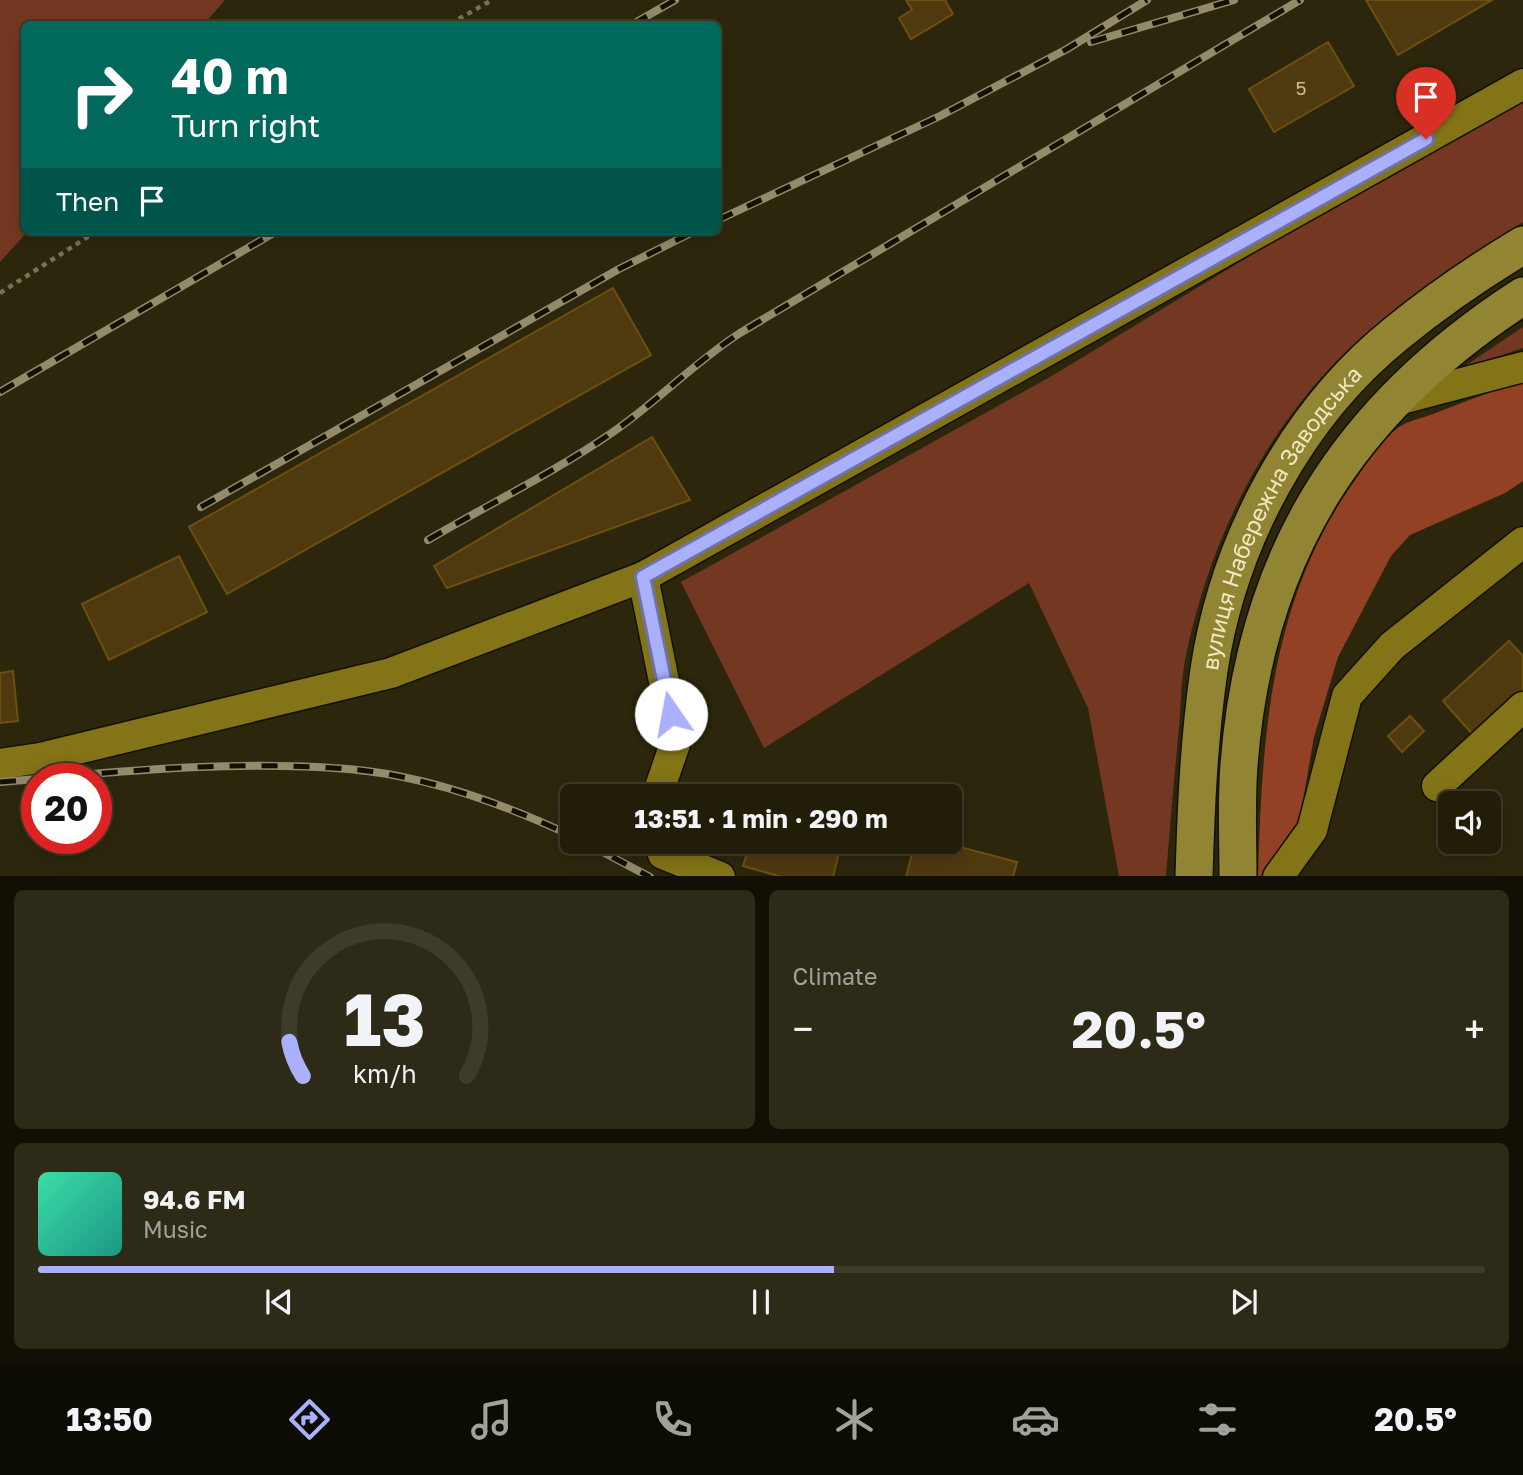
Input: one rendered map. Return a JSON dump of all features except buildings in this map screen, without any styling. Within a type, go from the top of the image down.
[{"type":"main road","name":"вулиця Набережна Заводська","points":[[1194,876],[1198,763],[1210,667],[1222,613],[1241,550],[1291,453],[1352,376],[1396,334],[1523,244]]},
{"type":"main road","name":"вулиця Набережна Заводська","points":[[1238,876],[1239,765],[1253,671],[1265,622],[1287,561],[1329,482],[1354,445],[1390,402],[1431,363],[1478,325],[1523,296]]},
{"type":"lane","points":[[0,764],[40,758],[390,673],[643,577],[1523,84]]},
{"type":"lane","points":[[1390,402],[1523,367]]},
{"type":"lane","points":[[1279,876],[1312,830],[1347,696],[1392,646],[1523,542]]},
{"type":"lane","points":[[643,577],[676,741],[661,784]]},
{"type":"lane","points":[[1437,786],[1523,707]]},
{"type":"lane","points":[[663,854],[718,876]]},
{"type":"path","points":[[455,21],[492,0]]},
{"type":"path","points":[[0,293],[91,235]]},
{"type":"shaded area","points":[[0,0],[225,0],[207,21],[21,21],[21,235],[24,235],[0,262]]},
{"type":"shaded area","points":[[1523,100],[1523,222],[1401,305],[1329,369],[1272,443],[1227,525],[1196,614],[1185,660],[1166,876],[1119,876],[1088,708],[1029,583],[764,748],[681,582],[1050,377],[1301,225]]},
{"type":"shaded area","points":[[1523,327],[1523,348],[1459,370]]},
{"type":"shaded area","points":[[1523,380],[1523,481],[1505,493],[1410,535],[1391,556],[1338,657],[1314,737],[1290,876],[1258,876],[1268,721],[1276,670],[1288,621],[1305,573],[1327,526],[1375,452],[1399,427]]},
{"type":"railway","points":[[638,21],[675,0]]},
{"type":"railway","points":[[721,219],[940,116],[1067,49],[1147,0]]},
{"type":"railway","points":[[1091,42],[1234,0]]},
{"type":"railway","points":[[428,540],[591,447],[646,408],[740,333],[1300,0]]},
{"type":"railway","points":[[0,392],[270,235]]},
{"type":"railway","points":[[201,507],[619,269],[687,235]]},
{"type":"railway","points":[[112,772],[270,766],[376,772],[463,793],[560,831]]},
{"type":"railway","points":[[0,782],[21,780]]},
{"type":"railway","points":[[607,854],[648,876]]},
{"type":"route","points":[[671,714],[643,577],[1426,139]]}]
